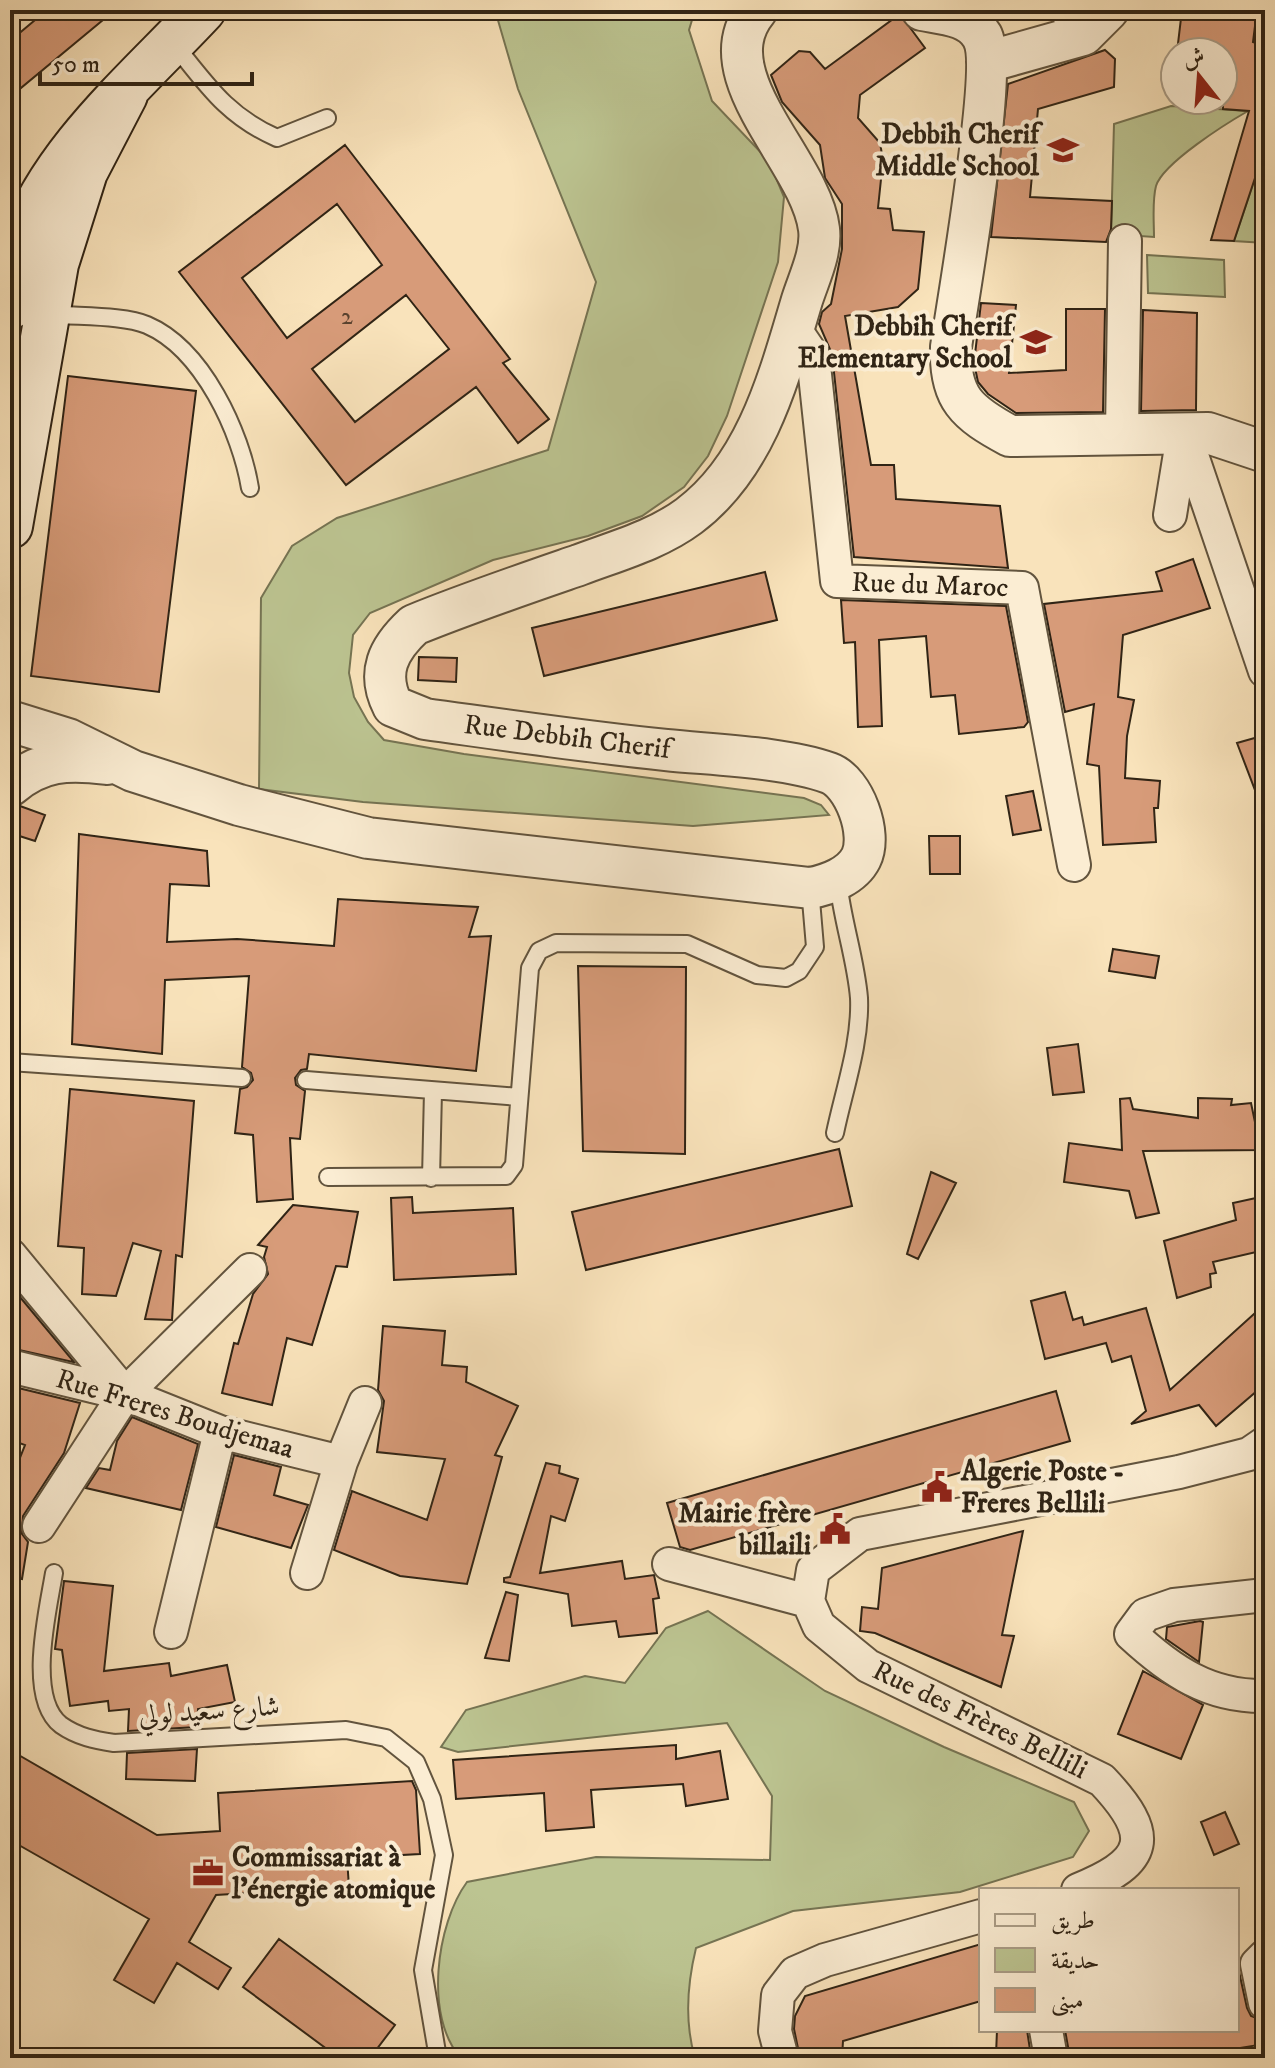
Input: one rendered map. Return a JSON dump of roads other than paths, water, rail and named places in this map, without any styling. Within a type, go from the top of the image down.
[{"type":"main road","points":[[10,526],[29,310],[56,264],[85,172],[125,95],[203,10]]},
{"type":"street","name":"Rue Debbih Cherif","points":[[757,10],[741,35],[747,80],[806,187],[819,226],[819,246],[780,373],[745,454],[698,508],[648,540],[414,625],[399,639],[387,659],[384,689],[393,706],[425,719],[762,761],[831,774],[853,798],[864,846],[861,858],[824,884]]},
{"type":"street","points":[[922,10],[952,15],[972,24],[982,35],[987,62],[977,168],[951,347],[950,373],[956,391],[981,421],[1010,436],[1208,433],[1265,452]]},
{"type":"street","points":[[987,62],[1086,18]]},
{"type":"street","points":[[1122,432],[1125,241]]},
{"type":"street","name":"Rue du Maroc","points":[[794,328],[813,356],[837,581],[1022,588],[1074,865]]},
{"type":"street","points":[[1170,515],[1184,432]]},
{"type":"street","points":[[1184,432],[1265,671]]},
{"type":"street","points":[[10,721],[68,739],[115,765]]},
{"type":"street","points":[[10,786],[26,773],[47,763],[74,760],[115,765],[239,805],[368,838],[824,884]]},
{"type":"street","points":[[10,1255],[125,1394]]},
{"type":"street","points":[[39,1526],[125,1394],[250,1270]]},
{"type":"street","name":"Rue Freres Boudjemaa","points":[[10,1366],[125,1394],[220,1432],[341,1462]]},
{"type":"street","points":[[307,1573],[341,1462],[365,1403]]},
{"type":"street","points":[[171,1632],[220,1432]]},
{"type":"street","points":[[669,1564],[808,1601],[813,1570],[860,1534],[1179,1472],[1249,1454],[1265,1443]]},
{"type":"street","points":[[1265,1595],[1174,1605],[1145,1615],[1131,1634],[1159,1660],[1190,1682],[1239,1697],[1265,1696]]},
{"type":"street","name":"Rue des Frères Bellili","points":[[808,1601],[819,1626],[868,1666],[1102,1780],[1131,1811],[1137,1835],[1133,1856],[1114,1875],[1083,1888]]},
{"type":"street","points":[[782,2058],[775,2031],[778,1995],[795,1973],[825,1960],[979,1917]]},
{"type":"street","points":[[1265,1956],[1257,1964],[1265,2003]]},
{"type":"street","points":[[1046,2032],[1051,2058]]},
{"type":"lane","points":[[173,43],[235,116],[253,127],[277,138],[327,118]]},
{"type":"lane","points":[[29,310],[147,325],[174,345],[213,388],[240,448],[250,488]]},
{"type":"lane","points":[[328,1177],[506,1176],[514,1165],[530,968],[539,951],[556,943],[687,944],[757,975],[786,978],[799,971],[815,947],[824,884]]},
{"type":"lane","points":[[824,884],[842,921],[858,985],[859,1015],[835,1133]]},
{"type":"lane","points":[[10,1062],[242,1078]]},
{"type":"lane","points":[[306,1080],[519,1097]]},
{"type":"lane","points":[[431,1178],[433,1091]]},
{"type":"lane","name":"شارع سعيد لولي","points":[[54,1573],[40,1674],[46,1700],[58,1723],[84,1738],[114,1743],[346,1730],[386,1738],[416,1762],[432,1799],[444,1855],[423,1970],[438,2058]]},
{"type":"place","name":"Debbih Cherif Middle School","points":[[1063,150]]},
{"type":"place","name":"Debbih Cherif Elementary School","points":[[1036,342]]},
{"type":"place","name":"Algerie Poste - Freres Bellili","points":[[937,1487]]},
{"type":"place","name":"Mairie frère billaili","points":[[835,1529]]},
{"type":"place","name":"Commissariat à l'énergie atomique","points":[[208,1873]]}]
